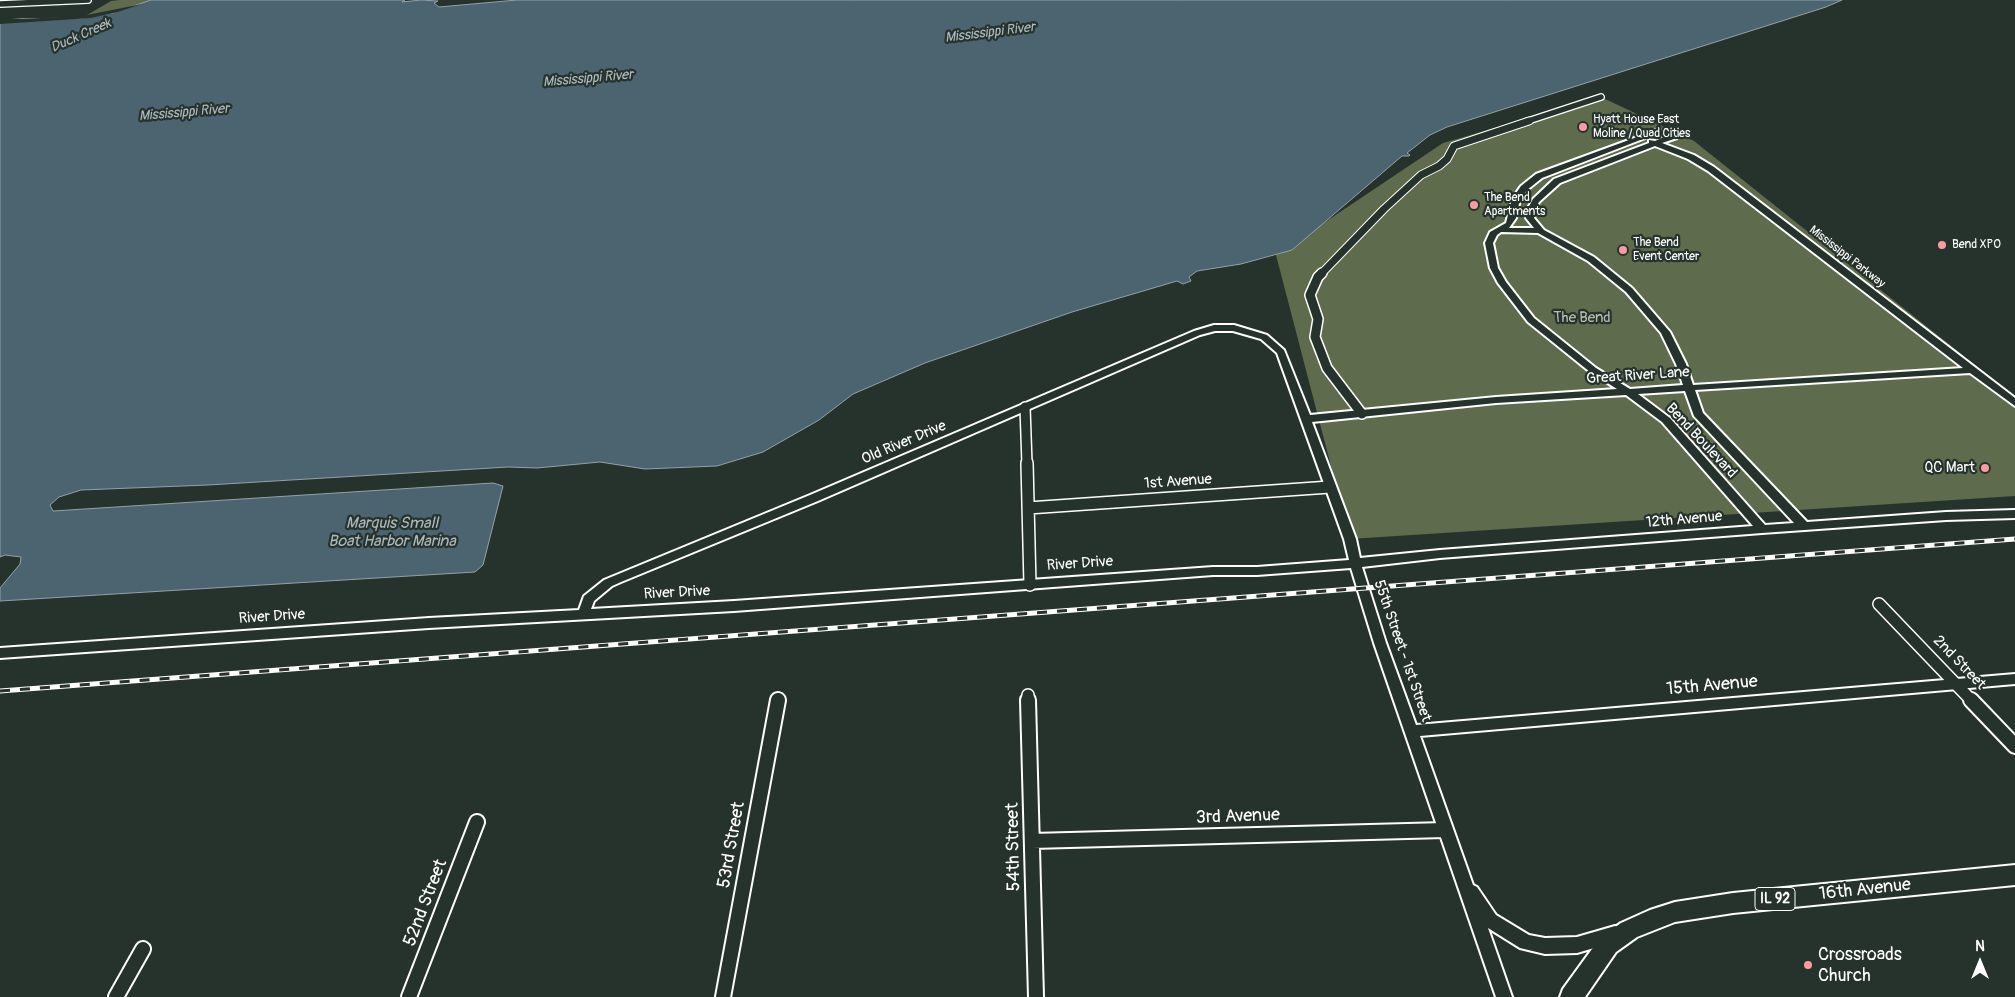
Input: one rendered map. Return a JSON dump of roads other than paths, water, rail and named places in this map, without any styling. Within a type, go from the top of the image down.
[{"type":"main road","name":"16th Avenue","points":[[1571,997],[1608,945],[1629,930],[1650,920],[1675,912],[1733,904],[2015,875]]},
{"type":"street","points":[[0,4],[88,0]]},
{"type":"street","points":[[1362,414],[1327,368],[1315,337],[1318,319],[1310,295],[1318,277],[1390,204],[1421,176],[1447,159],[1454,146],[1601,97]]},
{"type":"street","name":"Bend Boulevard","points":[[1502,230],[1512,218],[1516,199],[1524,188],[1539,176],[1659,131]]},
{"type":"street","points":[[1540,231],[1530,218],[1531,210],[1536,201],[1550,186],[1566,177],[1674,136]]},
{"type":"street","name":"Mississippi Parkway","points":[[1642,138],[1691,157],[1711,169],[2015,403]]},
{"type":"street","name":"Bend Boulevard","points":[[1762,529],[1666,420],[1627,391],[1592,370],[1531,320],[1498,276],[1490,255],[1488,243],[1493,234],[1502,230],[1540,231],[1591,259],[1629,290],[1665,332],[1681,364],[1698,414],[1804,526]]},
{"type":"street","name":"Old River Drive","points":[[584,613],[588,599],[608,583],[814,498],[1197,333],[1224,328],[1250,332]]},
{"type":"street","name":"55th Street - 1st Street","points":[[1250,332],[1264,337],[1281,352],[1350,539],[1355,562],[1380,643],[1504,997]]},
{"type":"street","name":"Great River Lane","points":[[1306,419],[1496,400],[1972,370]]},
{"type":"street","points":[[1025,407],[1030,585]]},
{"type":"street","name":"1st Avenue","points":[[1028,508],[1330,487]]},
{"type":"street","name":"12th Avenue","points":[[1355,562],[1762,529],[1946,516],[2015,514]]},
{"type":"street","name":"River Drive","points":[[0,653],[584,613],[734,606],[1213,571],[1257,571],[1355,562]]},
{"type":"street","name":"2nd Street","points":[[1879,604],[2015,746]]},
{"type":"street","name":"15th Avenue","points":[[1412,731],[2015,679]]},
{"type":"street","name":"54th Street","points":[[1028,695],[1036,997]]},
{"type":"street","name":"53rd Street","points":[[723,997],[778,700]]},
{"type":"street","name":"52nd Street","points":[[409,997],[477,822]]},
{"type":"street","name":"3rd Avenue","points":[[1032,841],[1445,830]]},
{"type":"street","points":[[1462,878],[1490,920],[1526,942],[1545,946],[1577,945],[1629,930]]},
{"type":"street","points":[[116,997],[143,949]]},
{"type":"water","points":[[151,0],[405,0],[402,2],[421,0],[438,1],[434,3],[439,7],[517,0],[1842,0],[1826,7],[1447,127],[1430,135],[1407,153],[1409,156],[1402,156],[1292,250],[1241,264],[1197,271],[1189,277],[1191,281],[1183,284],[1177,281],[1072,312],[925,363],[853,394],[819,420],[763,452],[717,466],[645,469],[600,462],[537,468],[508,467],[208,485],[81,490],[59,497],[50,505],[53,511],[493,483],[503,486],[483,565],[475,572],[0,601],[0,588],[20,564],[21,557],[5,555],[0,557],[0,19],[82,18],[113,13]]},
{"type":"railway","points":[[0,691],[2015,539]]},
{"type":"place","name":"Hyatt House East Moline / Quad Cities","points":[[1583,127]]},
{"type":"place","name":"The Bend Apartments","points":[[1474,205]]},
{"type":"place","name":"Bend XPO","points":[[1942,245]]},
{"type":"place","name":"The Bend Event Center","points":[[1623,250]]},
{"type":"place","name":"QC Mart","points":[[1985,468]]},
{"type":"place","name":"Crossroads Church","points":[[1808,965]]},
{"type":"water label","name":"Mississippi River","points":[[990,33]]},
{"type":"water label","name":"Duck Creek","points":[[81,36]]},
{"type":"water label","name":"Mississippi River","points":[[588,79]]},
{"type":"water label","name":"Mississippi River","points":[[184,113]]},
{"type":"water label","name":"Marquis Small Boat Harbor Marina","points":[[392,533]]},
{"type":"park label","name":"The Bend","points":[[1582,318]]}]
